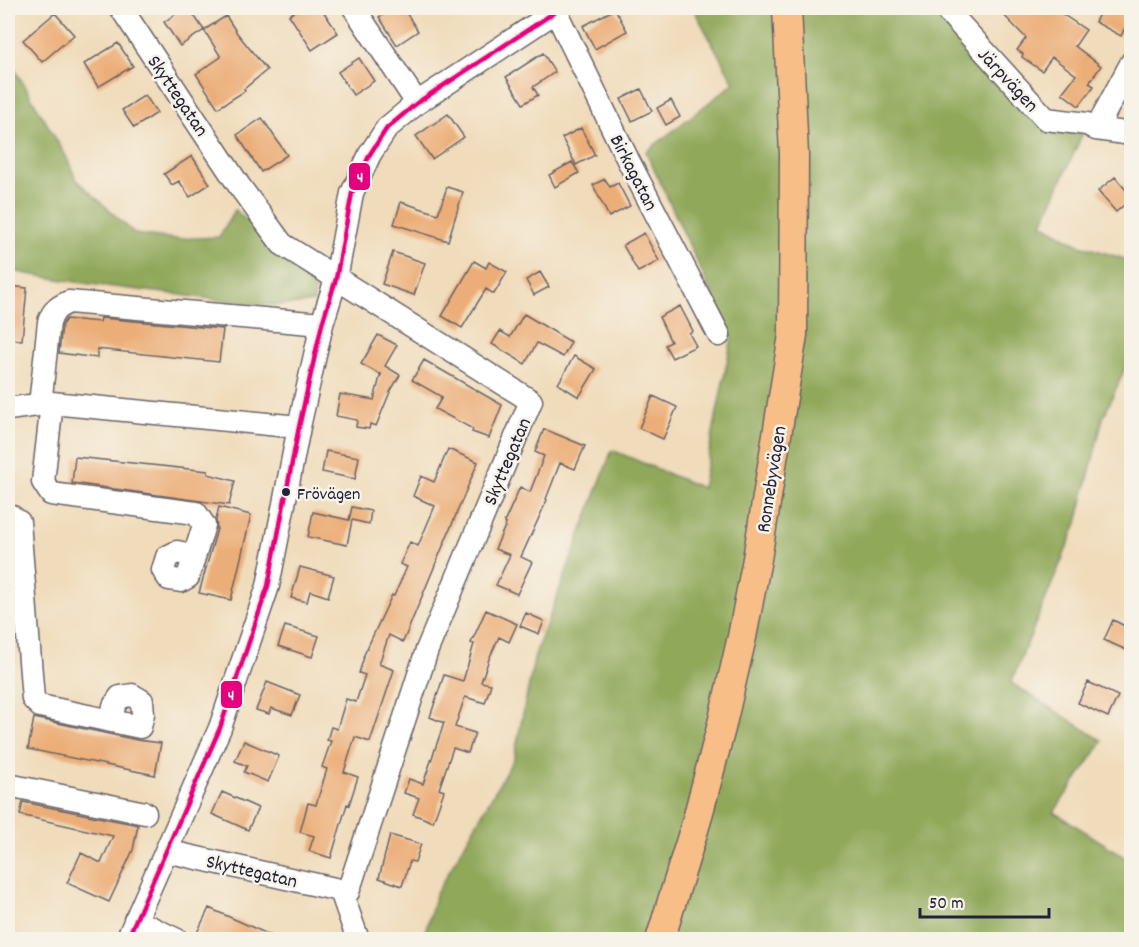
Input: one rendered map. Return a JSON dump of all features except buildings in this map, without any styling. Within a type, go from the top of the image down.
[{"type":"main road","name":"Ronnebyvägen","points":[[660,939],[696,823],[742,637],[757,559],[793,335],[794,155],[787,8]]},
{"type":"street","name":"Skyttegatan","points":[[121,8],[240,187],[282,244],[531,401],[427,650],[348,892],[166,851]]},
{"type":"street","points":[[354,8],[417,103]]},
{"type":"street","name":"Järpvägen","points":[[945,8],[1046,119],[1131,134]]},
{"type":"street","points":[[177,939],[131,930],[220,728],[268,586],[299,427],[322,324],[336,279],[352,193],[370,154],[387,128],[417,103],[557,9]]},
{"type":"street","name":"Birkagatan","points":[[557,9],[628,160],[719,335]]},
{"type":"street","points":[[1091,126],[1131,62]]},
{"type":"street","points":[[194,556],[204,525],[196,513],[51,494],[43,482],[49,322],[52,312],[69,302],[322,324]]},
{"type":"street","points":[[8,409],[46,404],[299,427]]},
{"type":"street","points":[[8,517],[11,516],[20,522],[33,699],[40,706],[111,721]]},
{"type":"street","points":[[8,785],[145,813]]},
{"type":"street","points":[[341,891],[358,939]]},
{"type":"green space","points":[[693,8],[945,8],[1046,119],[1087,124],[1042,224],[1077,244],[1131,261],[1131,355],[1103,418],[1077,523],[1011,683],[1103,741],[1054,812],[1131,861],[1131,939],[423,940],[436,894],[514,758],[535,655],[612,450],[702,488],[732,337],[646,152],[734,83]]},
{"type":"green space","points":[[8,58],[66,156],[76,179],[135,234],[174,239],[219,237],[235,210],[315,286],[314,302],[281,305],[248,303],[94,284],[8,270]]},
{"type":"transit line","name":"4","points":[[127,940],[220,728],[268,586],[299,427],[322,324],[336,279],[352,193],[370,154],[387,128],[417,103],[561,8]]},
{"type":"place","name":"Frövägen","points":[[286,492]]}]
